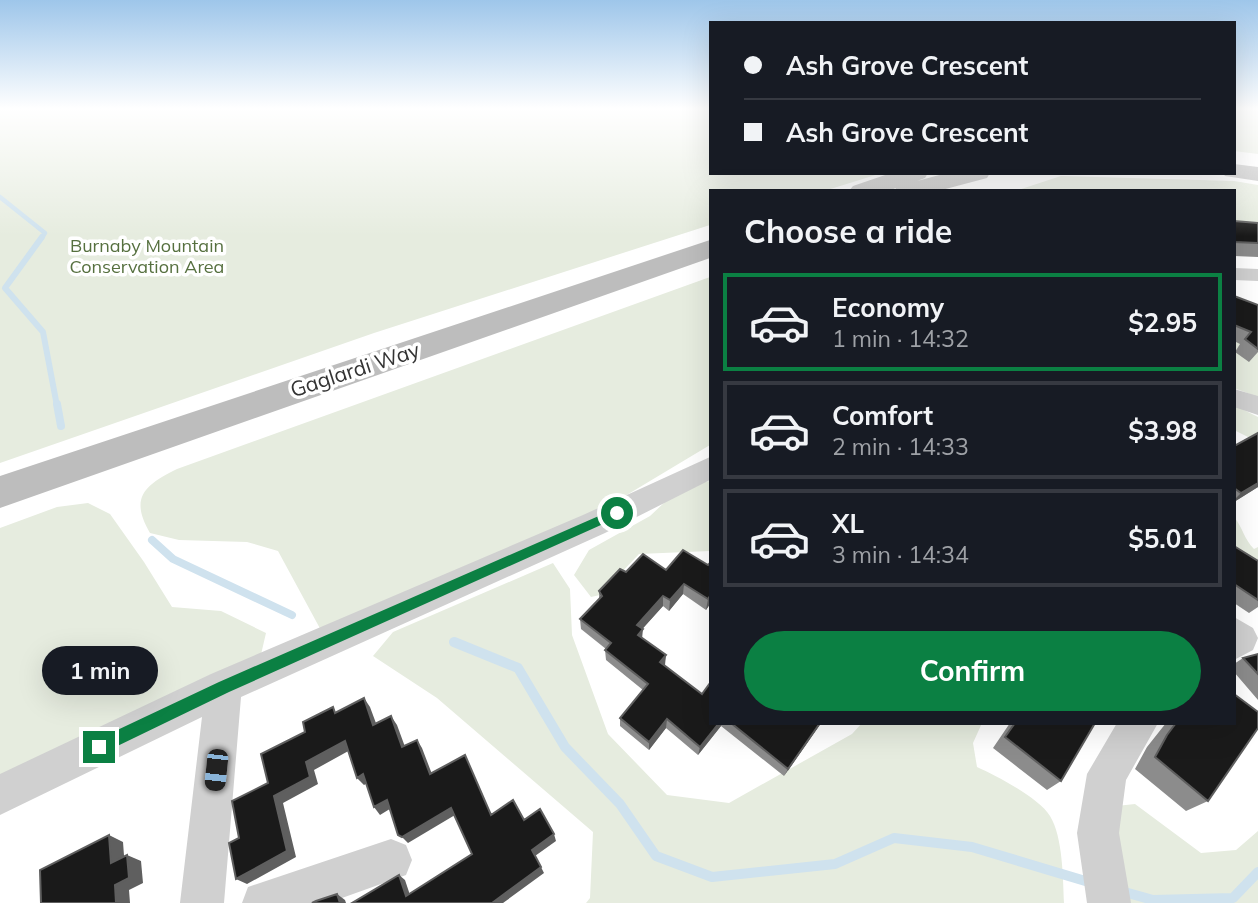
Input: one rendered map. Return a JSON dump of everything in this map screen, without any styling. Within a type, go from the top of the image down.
[{"type":"main road","points":[[1236,160],[1258,162]]},
{"type":"main road","points":[[1236,171],[1258,174]]},
{"type":"main road","points":[[868,189],[910,175]]},
{"type":"main road","points":[[915,189],[970,175]]},
{"type":"main road","name":"Gaglardi Way","points":[[0,492],[266,398],[367,367],[709,249]]},
{"type":"street","points":[[1236,274],[1258,275]]},
{"type":"street","points":[[1236,399],[1258,407]]},
{"type":"street","points":[[0,795],[224,687],[594,524],[709,468]]},
{"type":"street","points":[[202,903],[224,687]]},
{"type":"street","points":[[1106,885],[1098,833],[1107,774],[1138,725]]},
{"type":"street","points":[[264,903],[391,860]]},
{"type":"green space","name":"Burnaby Mountain Conservation Area","points":[[0,151],[709,151],[709,175],[876,175],[830,189],[709,189],[709,225],[374,333],[0,463]]},
{"type":"green space","points":[[1236,151],[1236,151],[1258,151],[1258,154]]},
{"type":"green space","points":[[1061,176],[1234,181],[1258,185],[1258,246],[1236,236],[1236,189],[1021,189]]},
{"type":"green space","points":[[709,277],[709,446],[550,541],[323,634],[278,551],[247,542],[179,540],[150,533],[144,521],[141,501],[149,487],[177,469]]},
{"type":"green space","points":[[1236,303],[1258,322],[1258,397],[1236,389]]},
{"type":"green space","points":[[1236,406],[1258,417],[1258,442],[1236,431]]},
{"type":"green space","points":[[709,481],[709,551],[639,554],[600,595],[591,597],[574,575],[589,550],[650,516],[682,486]]},
{"type":"green space","points":[[88,503],[110,514],[172,607],[221,611],[266,633],[259,663],[0,775],[0,528],[57,507]]},
{"type":"green space","points":[[1236,520],[1254,549],[1258,547],[1258,572],[1236,556]]},
{"type":"green space","points":[[553,563],[570,589],[572,635],[608,734],[667,795],[729,803],[852,734],[860,725],[981,725],[973,743],[977,767],[1027,795],[1050,816],[1058,835],[1062,858],[1064,903],[586,903],[590,898],[593,832],[437,698],[373,656],[393,632]]},
{"type":"green space","points":[[1135,804],[1201,853],[1236,850],[1258,831],[1258,903],[1123,903],[1089,809]]},
{"type":"building","points":[[1236,221],[1258,223],[1258,243],[1236,242]]},
{"type":"building","points":[[1236,297],[1258,305],[1258,349],[1245,339],[1251,332],[1236,326]]},
{"type":"building","points":[[1258,433],[1258,483],[1241,493],[1236,489],[1236,445]]},
{"type":"building","points":[[1236,547],[1258,561],[1258,600],[1236,585]]},
{"type":"building","points":[[683,550],[709,564],[708,599],[684,584],[670,600],[663,596],[637,625],[643,629],[638,635],[666,655],[660,662],[702,694],[709,684],[709,725],[717,725],[700,747],[667,719],[649,742],[620,718],[648,684],[605,650],[611,643],[580,619],[602,596],[599,591],[620,569],[626,572],[643,554],[666,570]]},
{"type":"building","points":[[1258,654],[1258,674],[1243,658]]},
{"type":"building","points":[[1236,696],[1258,712],[1258,728],[1208,801],[1155,757],[1174,725],[1236,725]]},
{"type":"building","points":[[364,698],[373,725],[391,716],[402,747],[417,740],[430,774],[465,755],[491,815],[513,800],[524,820],[540,809],[554,834],[532,850],[541,867],[492,903],[352,903],[399,875],[406,896],[472,854],[451,808],[402,837],[398,835],[387,800],[374,807],[363,774],[357,778],[345,741],[306,762],[310,777],[274,796],[287,851],[236,879],[229,843],[239,838],[232,801],[268,783],[261,754],[305,732],[303,722],[333,707],[335,713]]},
{"type":"building","points":[[733,725],[819,725],[788,769]]},
{"type":"building","points":[[1014,725],[1094,725],[1061,781],[1005,737]]},
{"type":"building","points":[[109,835],[111,863],[127,855],[129,878],[115,885],[116,903],[41,903],[40,870]]},
{"type":"building","points":[[337,894],[340,903],[312,903],[316,901]]},
{"type":"waterway","points":[[0,197],[45,233],[41,239]]},
{"type":"waterway","points":[[42,237],[5,288],[43,332],[57,406]]},
{"type":"waterway","points":[[57,404],[61,426]]},
{"type":"waterway","points":[[152,540],[173,559],[292,615]]},
{"type":"waterway","points":[[454,642],[518,668],[565,747],[620,804],[656,856],[712,877],[835,864],[894,838],[972,847],[1092,883]]},
{"type":"waterway","points":[[1121,891],[1153,900],[1233,898],[1258,872]]},
{"type":"route","points":[[99,747],[224,687],[617,513]]}]
